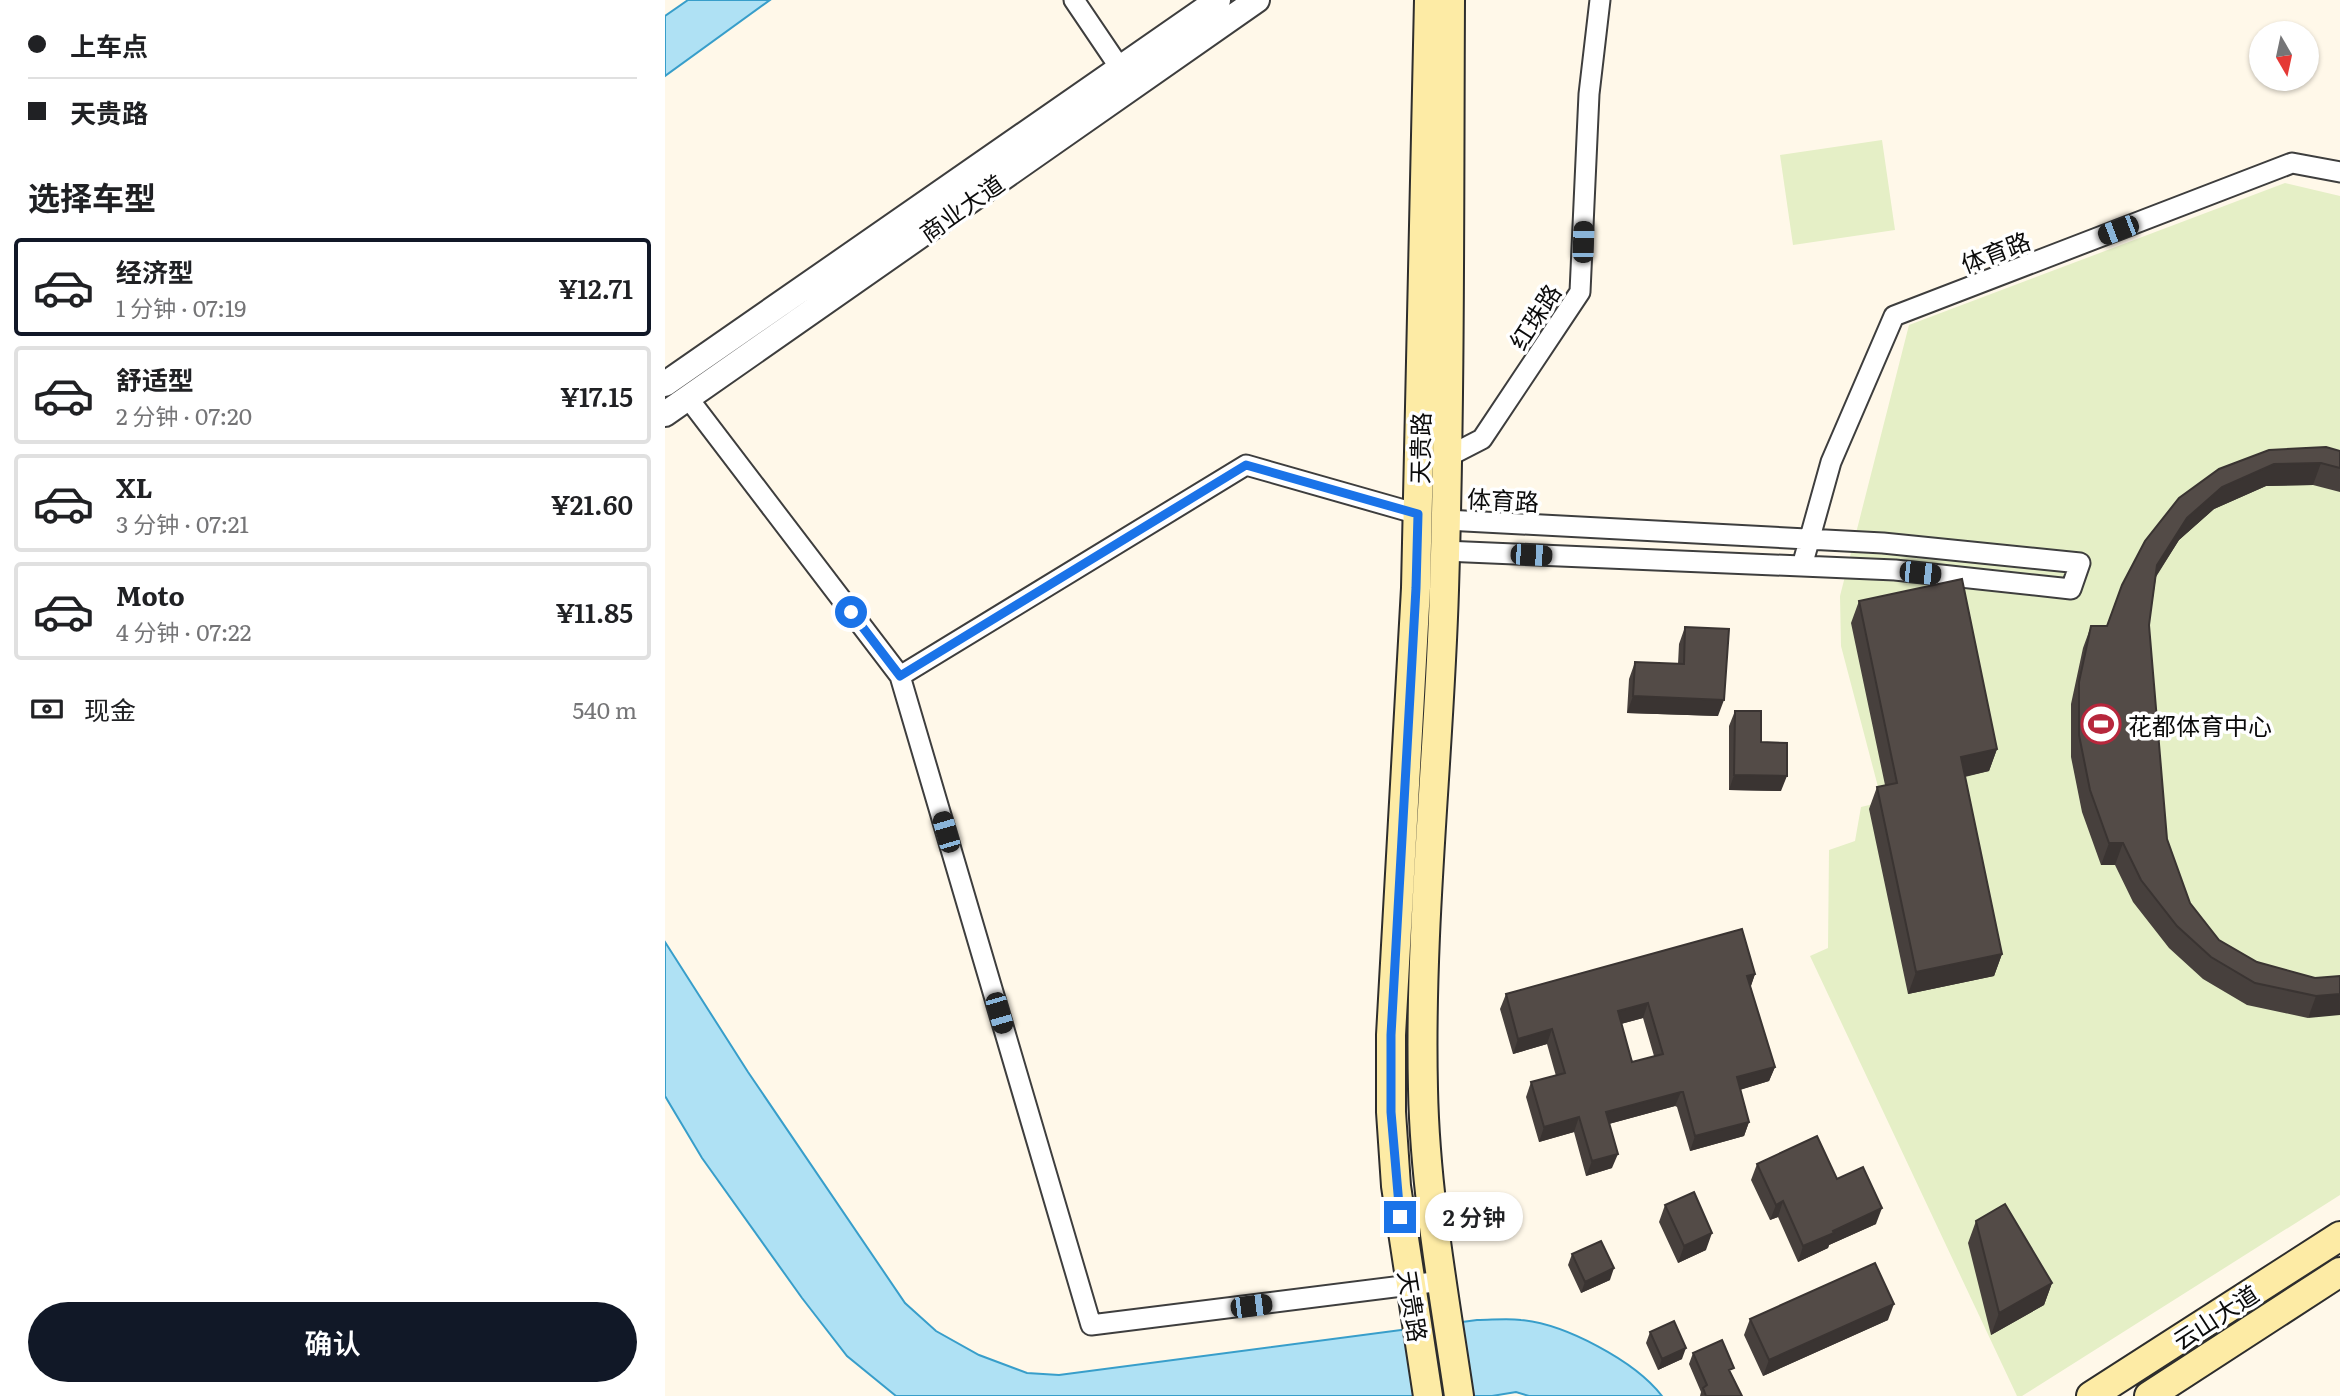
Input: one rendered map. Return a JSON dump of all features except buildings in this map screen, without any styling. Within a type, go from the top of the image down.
[{"type":"main road","name":"天贵路","points":[[1428,1396],[1394,1163],[1391,1035],[1416,588],[1429,0]]},
{"type":"main road","name":"天贵路","points":[[1450,0],[1446,520],[1423,1029],[1425,1147],[1459,1396]]},
{"type":"main road","name":"云山大道","points":[[2091,1396],[2340,1236]]},
{"type":"main road","name":"云山大道","points":[[2149,1396],[2340,1272]]},
{"type":"street","points":[[1074,0],[1120,68]]},
{"type":"street","name":"商业大道","points":[[665,384],[1218,0]]},
{"type":"street","name":"商业大道","points":[[665,414],[1257,0]]},
{"type":"street","name":"红珠路","points":[[1447,457],[1482,439],[1580,292],[1588,94],[1599,0]]},
{"type":"street","name":"体育路","points":[[1802,566],[1831,462],[1893,316],[2292,163],[2340,172]]},
{"type":"street","points":[[688,398],[900,676],[1091,1325],[1442,1281]]},
{"type":"street","points":[[900,676],[1246,465],[1418,514]]},
{"type":"street","name":"体育路","points":[[1444,551],[1895,570],[2071,589],[2080,563],[1883,543],[1446,520]]},
{"type":"green space","points":[[1882,140],[1895,230],[1793,245],[1780,155]]},
{"type":"green space","name":"花都体育中心","points":[[2285,183],[2340,196],[2340,1195],[2022,1396],[2017,1396],[1810,956],[1828,948],[1829,850],[1855,841],[1861,807],[1882,802],[1841,646],[1840,596],[1909,325]]},
{"type":"water","points":[[688,0],[770,0],[665,76],[665,16]]},
{"type":"water","points":[[665,942],[748,1072],[905,1303],[936,1331],[979,1355],[1027,1373],[1059,1375],[1477,1320],[1516,1319],[1558,1329],[1598,1346],[1635,1370],[1662,1396],[1529,1396],[1516,1392],[1492,1396],[896,1396],[847,1356],[802,1298],[702,1158],[665,1096]]},
{"type":"place","name":"花都体育中心","points":[[2101,724]]},
{"type":"route","points":[[851,612],[900,676],[1246,465],[1418,514],[1391,1035],[1391,1112],[1400,1217]]}]
